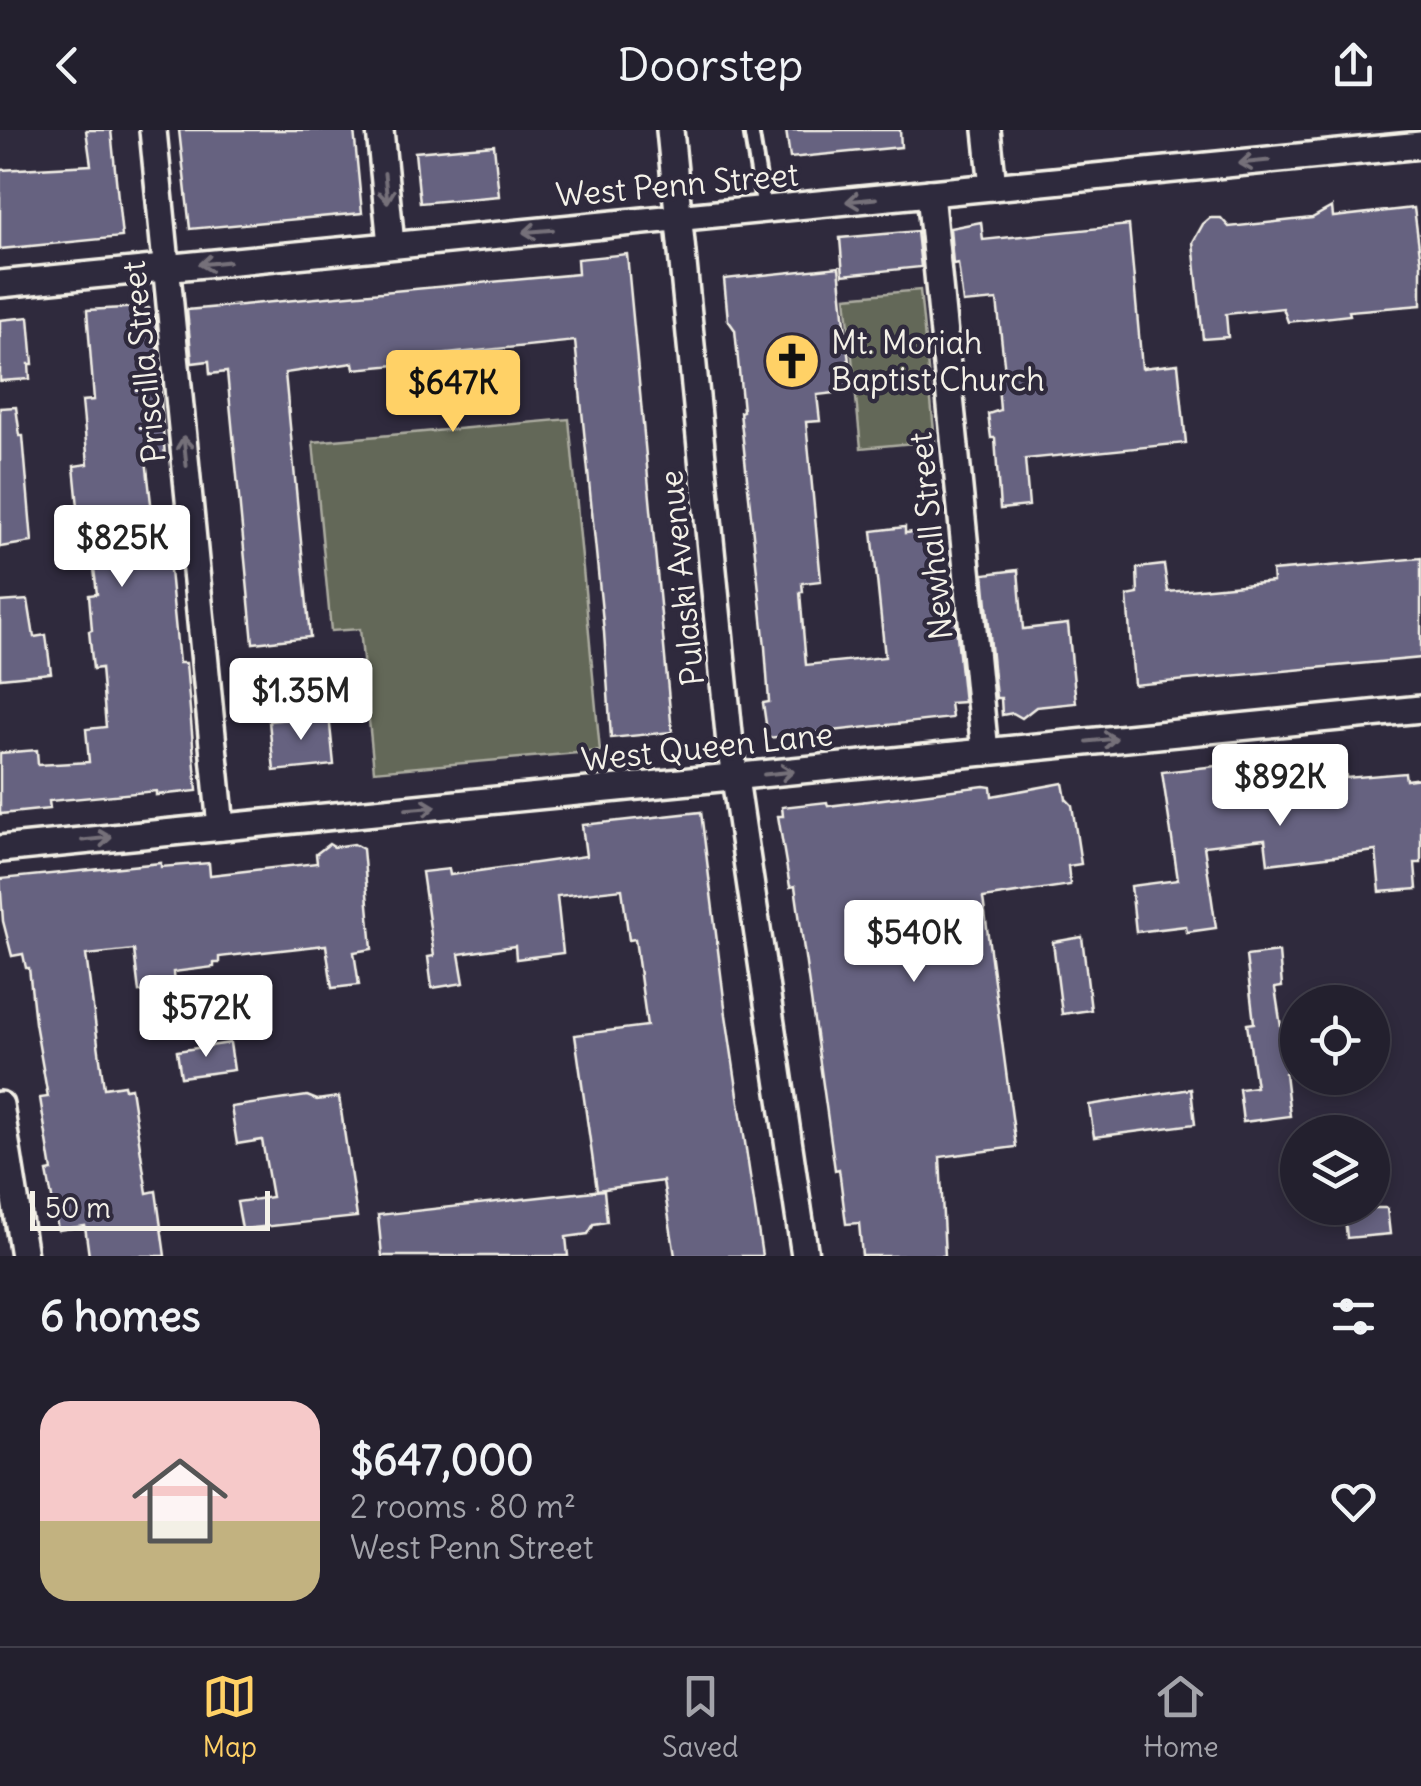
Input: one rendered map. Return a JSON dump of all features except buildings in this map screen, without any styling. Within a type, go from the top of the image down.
[{"type":"street","name":"Priscilla Street","points":[[154,130],[221,827]]},
{"type":"street","points":[[380,130],[391,245]]},
{"type":"street","name":"Pulaski Avenue","points":[[670,130],[735,778],[805,1256]]},
{"type":"street","points":[[987,130],[993,187]]},
{"type":"street","name":"West Penn Street","points":[[0,284],[1421,145]]},
{"type":"street","name":"Newhall Street","points":[[930,193],[986,752]]},
{"type":"street","name":"West Queen Lane","points":[[0,848],[1421,708]]},
{"type":"street","points":[[0,1105],[24,1256]]},
{"type":"lane","points":[[751,130],[764,210]]},
{"type":"green space","points":[[920,290],[935,441],[861,448],[846,297]]},
{"type":"green space","points":[[569,419],[600,751],[374,771],[360,629],[331,631],[313,442]]},
{"type":"place","name":"Mt. Moriah Baptist Church","points":[[792,361]]}]
